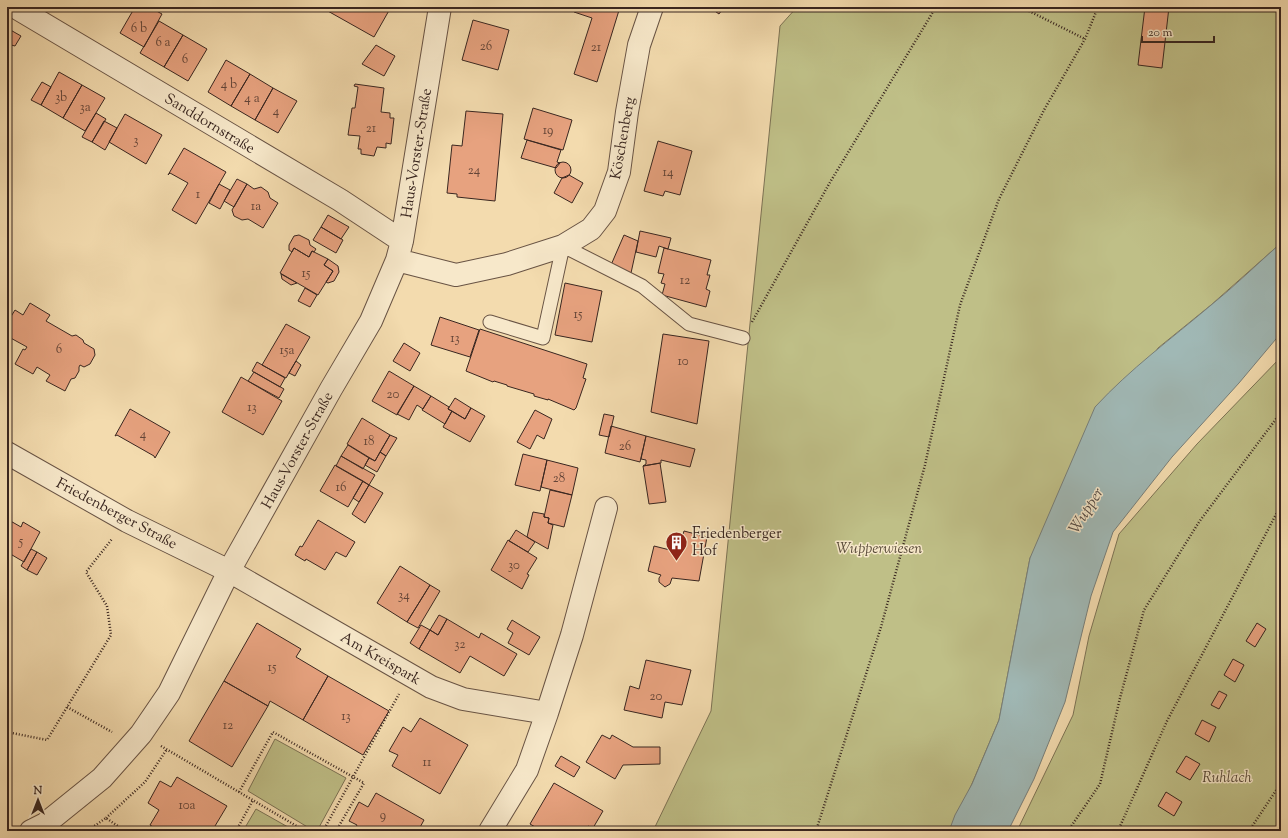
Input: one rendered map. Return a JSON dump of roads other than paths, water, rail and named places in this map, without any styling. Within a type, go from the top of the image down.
[{"type":"street","name":"Sanddornstraße","points":[[15,7],[340,200],[399,251]]},
{"type":"street","name":"Haus-Vorster-Straße","points":[[42,829],[102,778],[137,738],[169,693],[229,571],[371,321],[399,251],[440,7]]},
{"type":"street","name":"Köschenberg","points":[[399,251],[456,275],[507,264],[563,246],[591,229],[605,211],[619,172],[627,112],[639,45],[652,7]]},
{"type":"street","name":"Friedenberger Straße","points":[[7,452],[127,521],[229,571]]},
{"type":"street","points":[[490,831],[527,770],[572,635],[606,508]]},
{"type":"street","name":"Am Kreispark","points":[[229,571],[431,687],[463,699],[547,713]]},
{"type":"lane","points":[[490,322],[542,338],[563,246],[642,286],[689,324],[743,338]]},
{"type":"water","name":"Wupper","points":[[1281,243],[1281,333],[1239,383],[1172,457],[1113,532],[1091,596],[1065,702],[1034,779],[1008,831],[949,831],[955,815],[972,784],[999,720],[1030,558],[1095,407],[1136,367],[1228,291]]},
{"type":"place","name":"Friedenberger Hof","points":[[677,562]]},
{"type":"park label","name":"Wupperwiesen","points":[[879,548]]},
{"type":"park label","name":"Ruhlach","points":[[1227,777]]}]
